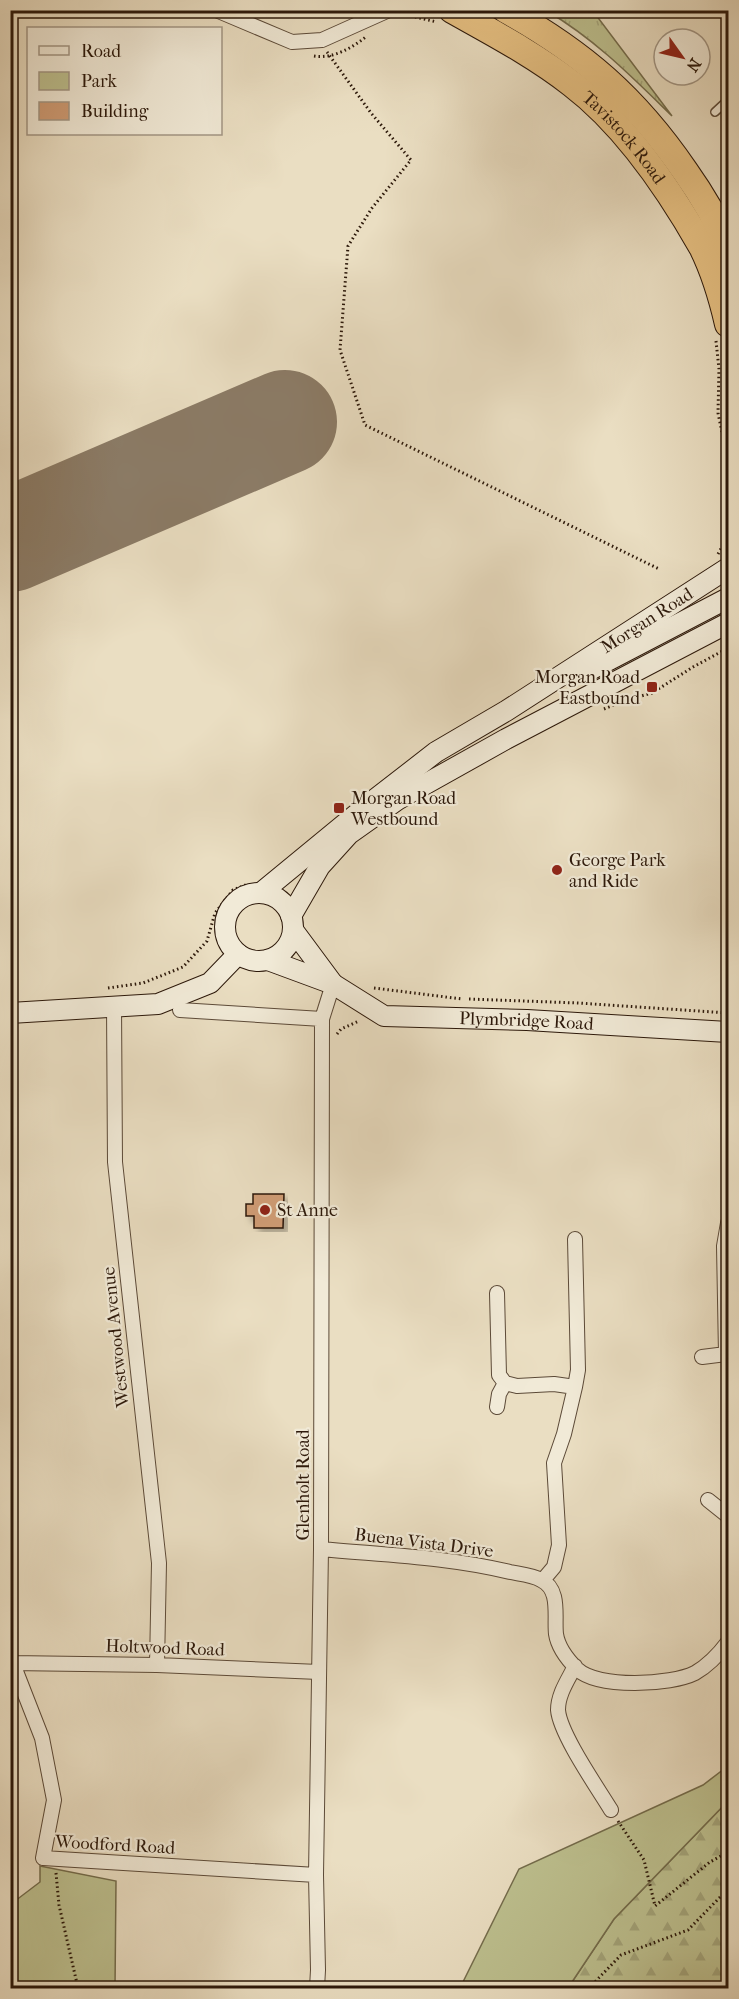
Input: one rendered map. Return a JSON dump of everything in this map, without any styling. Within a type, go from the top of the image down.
[{"type":"highway","name":"Tavistock Road","points":[[506,10],[569,50],[601,74],[633,105],[665,141],[704,199],[729,247]]},
{"type":"highway","name":"Tavistock Road","points":[[445,16],[511,43],[573,84],[630,141],[655,172],[702,249],[723,299],[722,328]]},
{"type":"main road","name":"Morgan Road","points":[[262,892],[436,752],[506,711],[729,568]]},
{"type":"main road","name":"Morgan Road","points":[[506,711],[637,647],[729,598]]},
{"type":"main road","name":"Morgan Road","points":[[292,923],[320,866],[349,834],[397,800],[506,739],[729,623]]},
{"type":"main road","points":[[333,984],[292,923],[286,906],[276,897],[262,892],[250,893],[238,899],[230,909],[225,921],[225,934],[230,946],[238,954],[249,960],[268,960],[333,984],[384,1016]]},
{"type":"main road","points":[[268,960],[281,953],[290,942],[292,923]]},
{"type":"main road","points":[[10,1013],[158,1004],[210,983],[238,954]]},
{"type":"main road","name":"Plymbridge Road","points":[[384,1016],[527,1020],[729,1032]]},
{"type":"street","points":[[216,10],[245,17],[292,42],[319,40],[389,10]]},
{"type":"street","points":[[349,28],[368,10]]},
{"type":"street","points":[[723,10],[729,15]]},
{"type":"street","name":"Glenholt Road","points":[[317,1989],[316,1875],[321,1549],[321,1019],[333,984]]},
{"type":"street","name":"Westwood Avenue","points":[[114,1005],[115,1162],[159,1563],[157,1665]]},
{"type":"street","points":[[180,1010],[321,1019]]},
{"type":"street","points":[[702,1357],[726,1354],[724,1246],[729,1223]]},
{"type":"street","points":[[575,1239],[578,1370],[564,1434],[554,1463],[559,1545],[554,1567],[543,1580],[553,1593],[556,1634],[562,1649],[584,1674],[601,1681],[633,1683],[676,1679],[694,1673],[712,1661],[729,1642]]},
{"type":"street","points":[[497,1293],[499,1375],[505,1383],[517,1386],[554,1384],[575,1387]]},
{"type":"street","points":[[497,1407],[499,1394],[505,1383]]},
{"type":"street","points":[[708,1500],[729,1516]]},
{"type":"street","name":"Buena Vista Drive","points":[[321,1549],[476,1564],[543,1580]]},
{"type":"street","name":"Holtwood Road","points":[[12,1661],[319,1671]]},
{"type":"street","name":"Woodford Road","points":[[12,1661],[42,1738],[54,1800],[43,1858],[316,1875]]},
{"type":"street","points":[[575,1666],[563,1688],[558,1708],[561,1727],[611,1810]]},
{"type":"lane","points":[[715,112],[729,100]]},
{"type":"path","points":[[403,10],[415,17],[445,16]]},
{"type":"path","points":[[319,40],[371,113],[411,160],[372,208],[348,246],[340,350],[365,425],[659,569]]},
{"type":"path","points":[[722,328],[718,413],[729,461]]},
{"type":"path","points":[[602,710],[623,700],[652,693],[729,648]]},
{"type":"path","points":[[366,983],[375,989],[460,999],[578,1003],[729,1013]]},
{"type":"path","points":[[321,1053],[340,1029],[365,1019],[384,1016]]},
{"type":"path","points":[[611,1810],[644,1860],[656,1906],[710,1862],[729,1852]]},
{"type":"path","points":[[55,1859],[59,1905],[78,1989]]},
{"type":"path","points":[[590,1989],[621,1955],[688,1930],[729,1888]]},
{"type":"green space","points":[[547,11],[593,11],[672,116],[598,47]]},
{"type":"green space","points":[[728,1766],[728,1801],[614,1919],[568,1988],[460,1988],[519,1869],[703,1785]]},
{"type":"green space","points":[[728,1801],[728,1988],[568,1988],[614,1919]]},
{"type":"green space","points":[[40,1866],[116,1881],[115,1988],[11,1988],[11,1904],[40,1882]]},
{"type":"building","name":"St Anne","points":[[253,1194],[284,1194],[283,1228],[254,1228],[254,1216],[246,1216],[246,1204],[253,1204]]},
{"type":"runway","points":[[10,540],[285,422]]},
{"type":"place","name":"Morgan Road Eastbound","points":[[652,687]]},
{"type":"place","name":"Morgan Road Westbound","points":[[339,808]]},
{"type":"place","name":"George Park and Ride","points":[[557,870]]},
{"type":"place","name":"St Anne","points":[[265,1210]]}]
